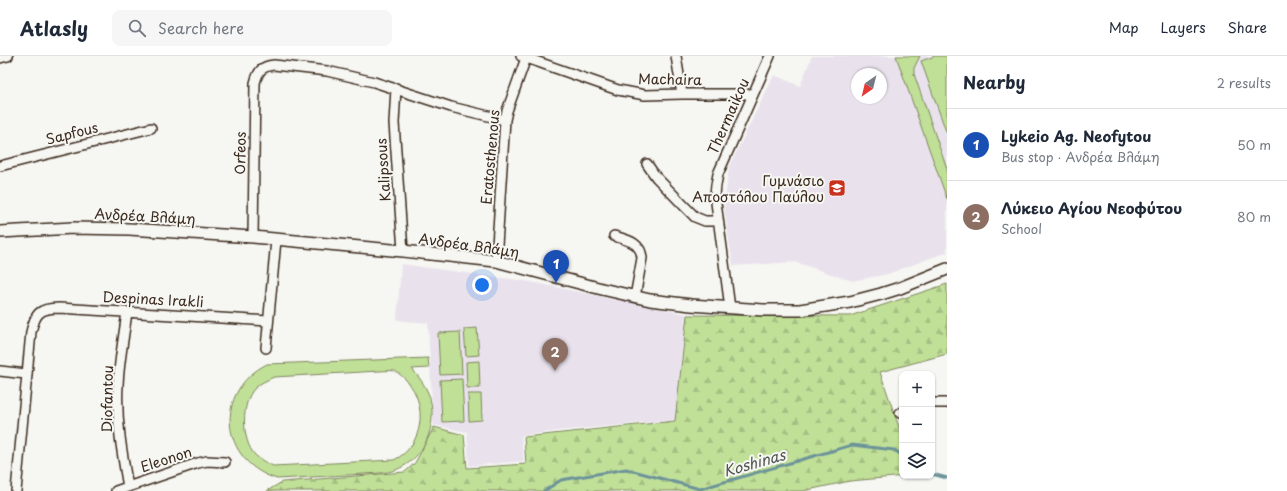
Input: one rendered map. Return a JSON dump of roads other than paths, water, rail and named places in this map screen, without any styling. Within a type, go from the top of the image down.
[{"type":"street","points":[[0,58],[8,56]]},
{"type":"street","points":[[676,56],[682,94]]},
{"type":"street","name":"Thermaikou","points":[[730,308],[715,195],[716,184],[718,174],[770,56]]},
{"type":"street","name":"Machaira","points":[[523,57],[625,92],[645,95],[753,94]]},
{"type":"street","name":"Eratosthenous","points":[[496,261],[504,120],[523,57]]},
{"type":"street","name":"Orfeos","points":[[253,238],[256,82],[260,70],[267,66],[274,65],[327,71],[396,88]]},
{"type":"street","points":[[396,88],[451,107],[504,120]]},
{"type":"street","name":"Kalipsous","points":[[396,88],[394,123],[402,251]]},
{"type":"street","name":"Sapfous","points":[[0,166],[151,128]]},
{"type":"street","points":[[647,164],[659,180],[695,216],[705,221],[718,221]]},
{"type":"street","name":"Ανδρέα Βλάμη","points":[[0,232],[73,228],[129,229],[402,251],[496,261],[634,297],[670,303],[763,310],[800,310],[843,303],[887,292],[947,269]]},
{"type":"street","points":[[614,236],[630,240],[640,248],[642,253],[634,297]]},
{"type":"street","points":[[266,348],[276,240]]},
{"type":"street","name":"Despinas Irakli","points":[[26,374],[33,323],[38,313],[49,308],[268,321]]},
{"type":"street","name":"Diofantou","points":[[127,312],[118,385],[118,405],[122,450],[128,487]]},
{"type":"street","points":[[0,371],[26,374],[16,491]]},
{"type":"street","points":[[935,404],[947,403]]},
{"type":"street","name":"Eleonon","points":[[116,491],[198,463],[207,461],[225,462]]},
{"type":"waterway","name":"Koshinas","points":[[544,491],[561,480],[626,469],[700,489],[852,445],[894,450],[899,453]]},
{"type":"waterway","name":"Koshinas","points":[[935,475],[947,478]]},
{"type":"place","name":"Γυμνάσιο Αποστόλου Παύλου","points":[[837,188]]},
{"type":"place","name":"Lykeio Ag. Neofytou","points":[[556,283]]},
{"type":"place","name":"Λύκειο Αγίου Νεοφύτου","points":[[555,371]]}]
